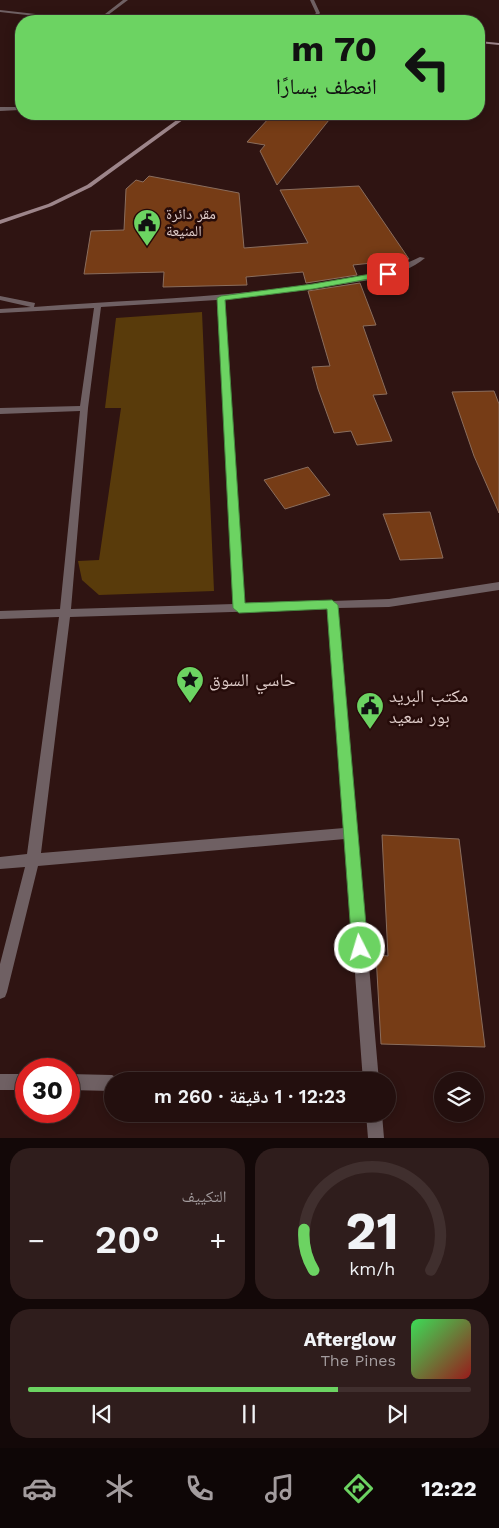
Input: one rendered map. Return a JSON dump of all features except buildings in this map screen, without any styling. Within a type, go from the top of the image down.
[{"type":"street","points":[[106,15],[126,0]]},
{"type":"street","points":[[312,0],[318,13],[316,15]]},
{"type":"street","points":[[0,11],[36,15]]},
{"type":"street","points":[[485,43],[499,44]]},
{"type":"street","points":[[0,110],[15,109]]},
{"type":"street","points":[[1,222],[50,205],[89,186],[180,120]]},
{"type":"street","points":[[0,311],[221,298],[313,287],[388,274],[422,258]]},
{"type":"street","points":[[0,298],[48,308]]},
{"type":"street","points":[[221,298],[239,608]]},
{"type":"street","points":[[0,992],[33,861],[65,614],[84,408],[98,306]]},
{"type":"street","points":[[0,411],[84,408]]},
{"type":"street","points":[[0,615],[389,603],[499,586]]},
{"type":"street","points":[[332,605],[370,1072]]},
{"type":"street","points":[[0,863],[351,833]]},
{"type":"street","points":[[0,1082],[15,1082]]},
{"type":"street","points":[[80,1082],[104,1083]]},
{"type":"street","points":[[375,1122],[376,1138]]},
{"type":"shaded area","points":[[202,312],[214,591],[99,595],[82,580],[78,561],[99,560],[121,408],[105,408],[116,318]]},
{"type":"place","name":"مقر دائرة المنيعة","points":[[147,247]]},
{"type":"place","name":"حاسي السوق","points":[[190,704]]},
{"type":"place","name":"مكتب البريد بور سعيد","points":[[370,730]]},
{"type":"route","points":[[360,948],[332,605],[239,608],[221,298],[313,287],[388,274]]}]
